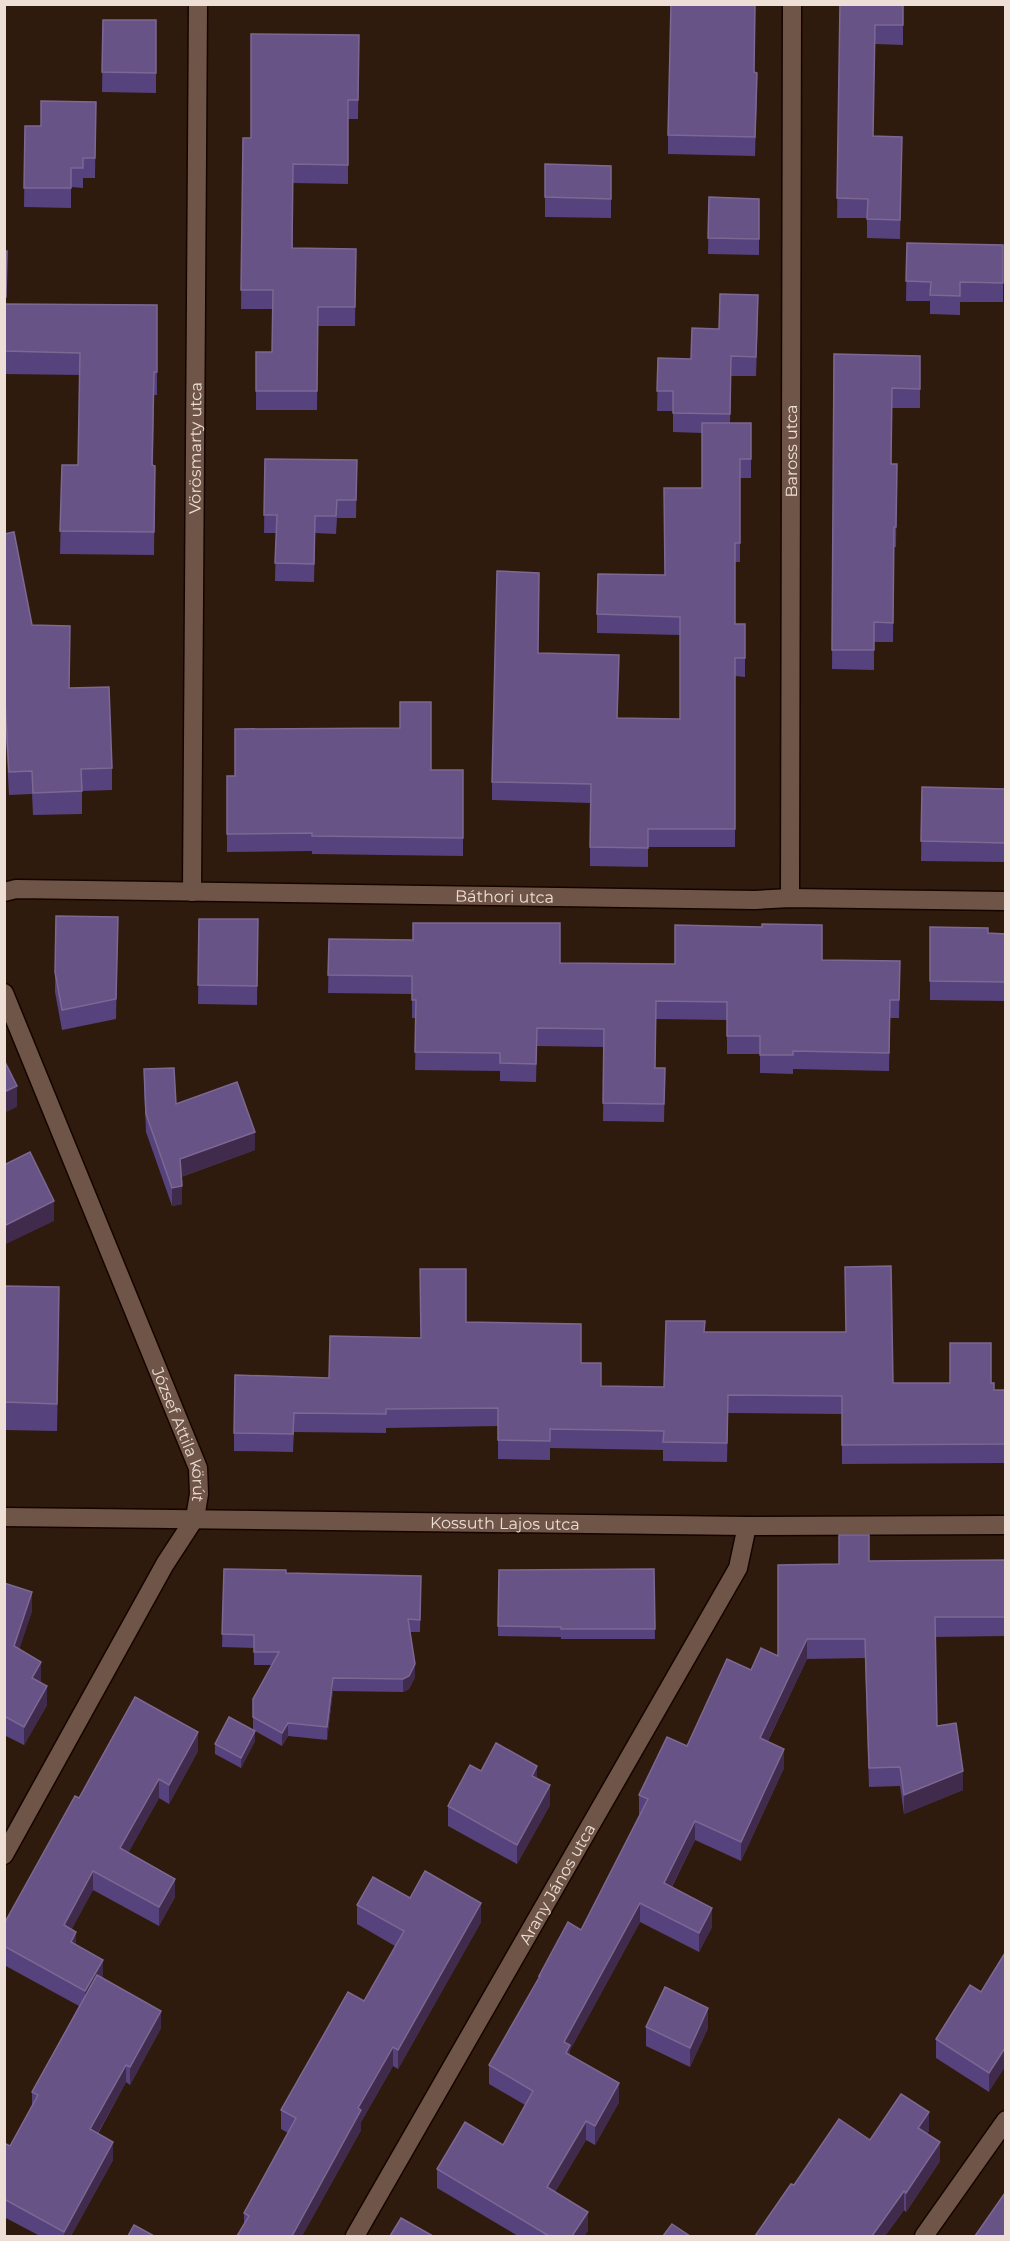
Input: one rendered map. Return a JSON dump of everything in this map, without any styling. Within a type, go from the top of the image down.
[{"type":"street","name":"Vörösmarty utca","points":[[192,892],[198,4]]},
{"type":"street","name":"Baross utca","points":[[790,898],[792,4]]},
{"type":"street","name":"Báthori utca","points":[[4,892],[16,889],[755,900],[790,898],[1005,901]]},
{"type":"street","name":"József Attila körút","points":[[4,993],[198,1468],[199,1494],[195,1518],[159,1575],[4,1855]]},
{"type":"street","name":"Kossuth Lajos utca","points":[[4,1517],[747,1526],[1005,1525]]},
{"type":"street","name":"Arany János utca","points":[[355,2236],[738,1568],[747,1526]]},
{"type":"street","points":[[924,2236],[1005,2120]]},
{"type":"building","points":[[671,4],[755,4],[754,72],[757,73],[755,137],[668,135]]},
{"type":"building","points":[[840,4],[903,4],[903,25],[875,25],[873,136],[902,137],[900,220],[867,219],[868,199],[837,198]]},
{"type":"building","points":[[103,20],[156,20],[156,73],[102,72]]},
{"type":"building","points":[[251,34],[359,35],[358,100],[348,100],[348,165],[293,164],[292,248],[356,249],[355,307],[318,307],[317,391],[256,391],[256,352],[272,352],[273,290],[241,290],[243,138],[251,138]]},
{"type":"building","points":[[41,101],[96,102],[95,158],[83,158],[83,168],[71,168],[71,188],[24,188],[25,126],[41,126]]},
{"type":"building","points":[[545,164],[611,166],[611,199],[545,197]]},
{"type":"building","points":[[709,197],[759,199],[759,239],[708,238]]},
{"type":"building","points":[[907,243],[1003,245],[1003,283],[960,282],[960,296],[930,295],[931,282],[906,281]]},
{"type":"building","points":[[4,251],[7,251],[6,297],[4,297]]},
{"type":"building","points":[[720,294],[758,295],[756,357],[731,356],[730,414],[673,413],[673,391],[657,391],[658,358],[691,359],[692,328],[719,329]]},
{"type":"building","points":[[4,304],[157,305],[157,372],[154,372],[152,465],[155,466],[154,532],[60,531],[62,465],[78,465],[80,353],[4,351]]},
{"type":"building","points":[[834,354],[920,356],[920,389],[892,388],[891,464],[897,464],[893,623],[874,622],[874,650],[832,650]]},
{"type":"building","points":[[702,423],[751,423],[751,459],[740,459],[740,543],[735,543],[735,624],[745,624],[745,658],[735,658],[735,829],[648,829],[648,848],[590,847],[591,784],[492,782],[497,571],[539,573],[538,653],[619,655],[617,718],[680,719],[680,617],[597,614],[598,574],[665,575],[664,488],[702,488]]},
{"type":"building","points":[[265,459],[357,460],[356,500],[337,500],[336,516],[315,516],[314,564],[275,563],[277,515],[264,515]]},
{"type":"building","points":[[14,532],[32,625],[70,626],[69,688],[109,687],[112,768],[81,769],[82,791],[33,793],[32,771],[9,772],[4,683],[4,534]]},
{"type":"building","points":[[400,702],[431,702],[431,770],[463,770],[463,838],[312,836],[312,833],[227,834],[227,776],[235,776],[235,729],[400,728]]},
{"type":"building","points":[[922,787],[1005,789],[1005,843],[921,841]]},
{"type":"building","points":[[56,916],[118,917],[116,999],[62,1010],[55,972]]},
{"type":"building","points":[[199,919],[258,919],[257,986],[198,985]]},
{"type":"building","points":[[413,923],[560,923],[560,963],[675,964],[675,925],[762,927],[762,924],[822,925],[822,960],[900,961],[899,1000],[890,1000],[889,1053],[793,1051],[793,1055],[760,1055],[760,1036],[727,1036],[727,1002],[656,1001],[655,1068],[665,1068],[664,1104],[603,1103],[604,1029],[537,1028],[536,1064],[500,1063],[500,1053],[415,1052],[416,1000],[412,1000],[412,976],[328,975],[329,939],[413,940]]},
{"type":"building","points":[[930,927],[988,928],[988,933],[1005,934],[1005,982],[930,981]]},
{"type":"building","points":[[4,1060],[17,1086],[4,1092]]},
{"type":"building","points":[[174,1068],[176,1104],[237,1082],[255,1132],[180,1159],[182,1186],[172,1188],[146,1114],[144,1069]]},
{"type":"building","points":[[30,1152],[54,1201],[4,1226],[4,1165]]},
{"type":"building","points":[[891,1266],[893,1383],[950,1383],[950,1343],[991,1343],[991,1383],[994,1383],[994,1390],[1005,1390],[1005,1444],[842,1445],[842,1396],[728,1395],[727,1443],[663,1442],[664,1431],[550,1429],[550,1441],[498,1440],[498,1408],[386,1409],[386,1414],[294,1413],[293,1434],[234,1433],[235,1375],[329,1378],[330,1336],[421,1338],[420,1269],[466,1269],[466,1322],[581,1324],[581,1363],[601,1363],[601,1386],[664,1387],[666,1321],[705,1321],[704,1332],[846,1332],[845,1267]]},
{"type":"building","points":[[4,1286],[59,1287],[57,1404],[4,1402]]},
{"type":"building","points":[[839,1535],[869,1535],[869,1561],[1005,1560],[1005,1617],[935,1617],[937,1726],[956,1723],[963,1771],[904,1795],[900,1767],[869,1768],[865,1639],[807,1639],[760,1738],[784,1749],[741,1842],[695,1821],[664,1883],[712,1908],[699,1933],[640,1903],[564,2042],[570,2045],[566,2053],[619,2083],[595,2126],[586,2121],[547,2187],[588,2212],[572,2236],[549,2236],[437,2169],[465,2122],[503,2145],[533,2091],[489,2065],[568,1922],[581,1930],[648,1799],[639,1795],[667,1737],[687,1746],[727,1659],[751,1670],[761,1648],[778,1656],[778,1565],[839,1564]]},
{"type":"building","points":[[224,1569],[421,1576],[420,1620],[408,1619],[415,1664],[409,1676],[403,1679],[333,1678],[327,1727],[288,1723],[282,1733],[253,1717],[253,1699],[279,1652],[254,1652],[254,1635],[222,1634]]},
{"type":"building","points":[[654,1569],[655,1629],[498,1626],[499,1570]]},
{"type":"building","points":[[4,1583],[32,1592],[14,1646],[41,1662],[32,1678],[47,1686],[24,1727],[4,1716]]},
{"type":"building","points":[[135,1697],[198,1732],[169,1785],[159,1779],[120,1848],[175,1879],[159,1907],[93,1871],[64,1925],[76,1932],[71,1942],[103,1960],[85,1991],[4,1946],[4,1924],[75,1796],[79,1798]]},
{"type":"building","points":[[229,1717],[255,1731],[241,1758],[215,1744]]},
{"type":"building","points":[[496,1743],[537,1766],[532,1776],[550,1785],[517,1845],[448,1806],[470,1765],[481,1771]]},
{"type":"building","points":[[425,1871],[481,1903],[398,2050],[393,2047],[358,2108],[361,2110],[292,2236],[237,2236],[249,2216],[244,2213],[296,2118],[281,2110],[348,1992],[364,2001],[404,1931],[357,1905],[373,1877],[410,1898]]},
{"type":"building","points":[[1005,1953],[1005,2048],[989,2073],[936,2039],[970,1985],[981,1992]]},
{"type":"building","points":[[97,1975],[161,2011],[130,2067],[126,2065],[90,2129],[113,2142],[64,2232],[4,2199],[4,2143],[10,2146],[38,2095],[32,2092]]},
{"type":"building","points":[[665,1987],[708,2008],[690,2048],[646,2027]]},
{"type":"building","points":[[901,2094],[929,2112],[918,2128],[940,2142],[906,2193],[904,2191],[872,2236],[755,2236],[791,2184],[794,2185],[839,2119],[870,2140]]},
{"type":"building","points":[[1005,2193],[1005,2236],[975,2236]]},
{"type":"building","points":[[401,2218],[433,2236],[390,2236]]},
{"type":"building","points":[[672,2224],[690,2236],[663,2236]]},
{"type":"building","points":[[134,2225],[154,2236],[128,2236]]}]
